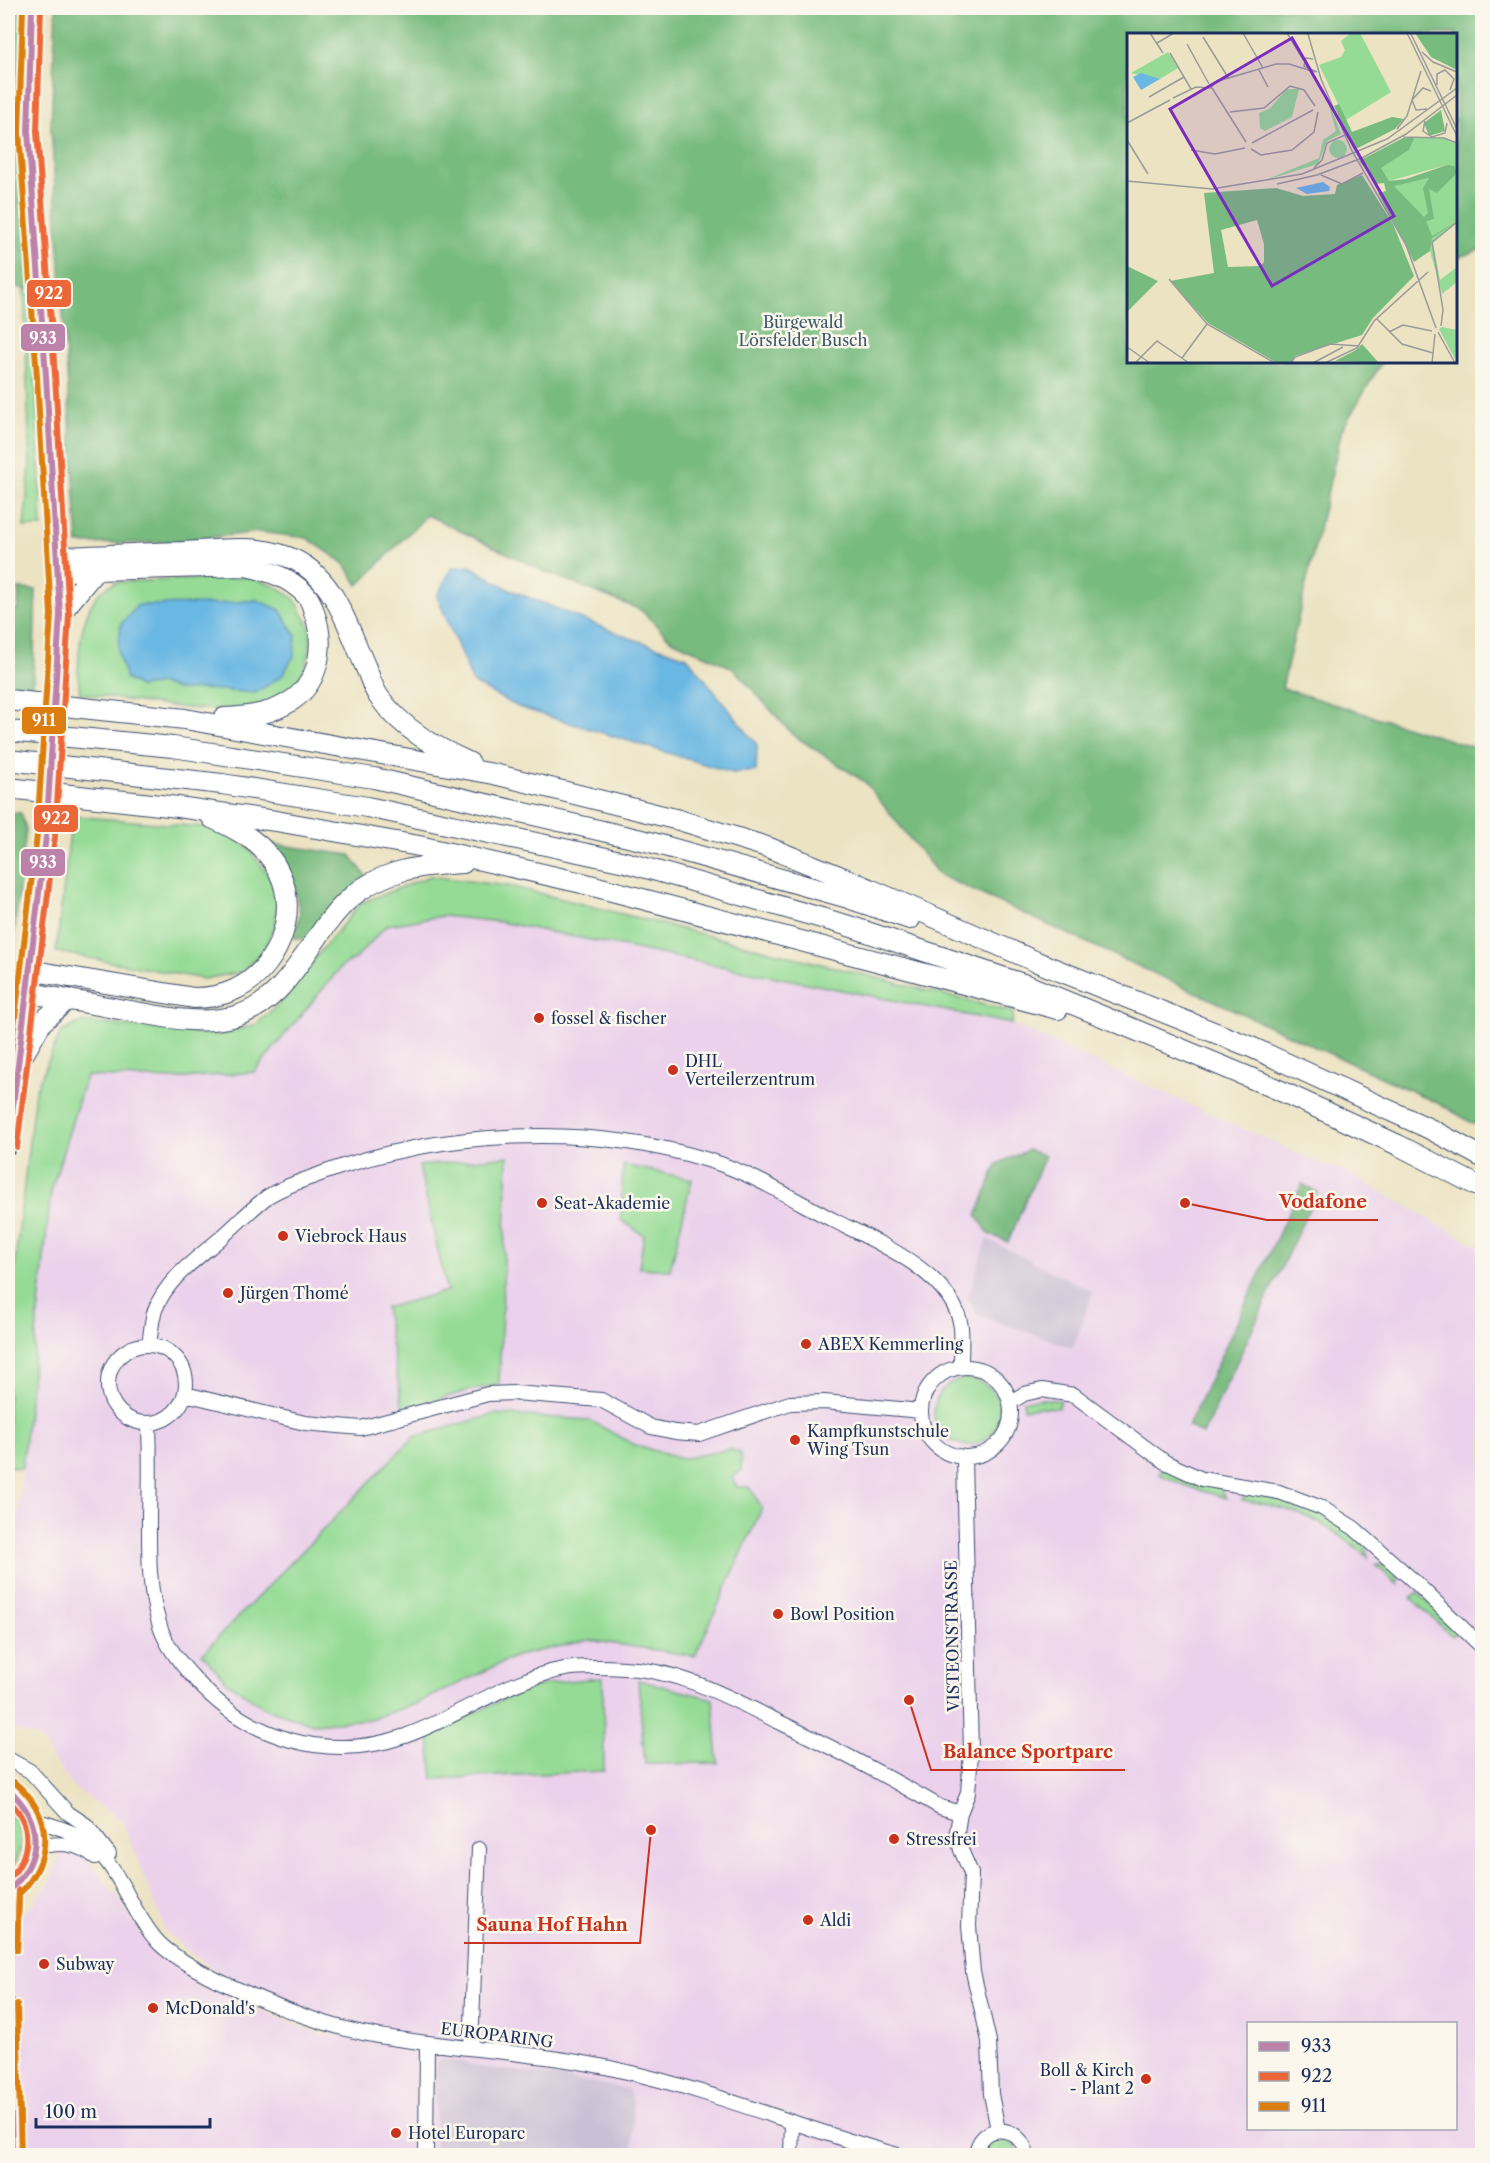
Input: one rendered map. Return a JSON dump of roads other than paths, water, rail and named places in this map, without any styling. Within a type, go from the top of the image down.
[{"type":"highway","points":[[58,564],[254,548],[287,556],[309,568],[331,591],[378,695],[400,721],[439,748],[494,774]]},
{"type":"highway","points":[[58,564],[96,570],[246,566],[273,572],[293,583],[309,597],[317,619],[321,646],[316,669],[307,686],[294,699],[264,713],[245,717],[185,719]]},
{"type":"highway","points":[[60,614],[96,570]]},
{"type":"highway","points":[[8,700],[185,719],[494,774],[679,820],[767,847],[1037,962],[1251,1047],[1430,1129],[1482,1157]]},
{"type":"highway","points":[[8,730],[173,747],[386,781],[650,842],[848,898],[1037,962]]},
{"type":"highway","points":[[8,760],[222,784],[367,807],[625,862],[846,925],[1029,986],[1138,1031],[1270,1086],[1398,1144],[1482,1188]]},
{"type":"highway","points":[[8,789],[276,820],[419,846],[592,886],[1138,1031]]},
{"type":"highway","points":[[28,970],[194,998],[209,998],[234,990],[260,971],[276,949],[286,922],[287,906],[280,873],[261,847],[248,837],[216,820],[178,807]]},
{"type":"highway","points":[[25,992],[176,1019],[202,1021],[232,1017],[258,1006],[272,996],[284,984],[335,914],[349,899],[366,887],[396,872],[415,867],[483,861]]},
{"type":"highway","points":[[19,1062],[42,1022],[68,999]]},
{"type":"main road","points":[[8,1146],[25,992],[46,836],[60,614],[28,130],[32,8]]},
{"type":"main road","points":[[8,1789],[20,1800],[32,1819],[35,1833],[35,1848],[31,1864],[22,1879],[9,1891]]},
{"type":"street","points":[[149,1345],[155,1310],[171,1281],[268,1197],[292,1185],[353,1162],[444,1143],[513,1137],[590,1138],[650,1144],[710,1160],[738,1171],[899,1255],[936,1281],[951,1300],[961,1325],[961,1367]]},
{"type":"street","points":[[136,1346],[160,1347],[179,1361],[184,1371],[185,1394],[180,1406],[161,1421],[149,1423],[130,1419],[115,1407],[110,1396],[108,1384],[110,1371],[125,1351],[136,1346]]},
{"type":"street","points":[[974,1367],[987,1372],[998,1379],[1011,1402],[1012,1416],[1009,1430],[991,1451],[978,1456],[964,1458],[950,1455],[938,1448],[925,1431],[921,1411],[923,1398],[928,1387],[948,1370],[974,1367]]},
{"type":"street","points":[[1011,1402],[1024,1394],[1042,1390],[1074,1395],[1165,1462],[1202,1479],[1279,1492],[1322,1508],[1354,1528],[1412,1579],[1482,1647]]},
{"type":"street","points":[[185,1394],[305,1423],[361,1428],[488,1394],[515,1393],[601,1400],[651,1427],[699,1434],[790,1403],[824,1402],[921,1411]]},
{"type":"street","points":[[149,1423],[149,1578],[159,1626],[182,1664],[206,1692],[248,1724],[291,1741],[324,1746],[375,1744],[406,1735],[524,1680],[566,1669],[626,1668],[664,1674],[704,1685],[813,1738],[940,1807],[960,1813]]},
{"type":"street","name":"VISTEONSTRASSE","points":[[964,1458],[971,1753],[968,1793],[960,1813],[957,1832],[961,1850],[971,1873],[969,1926],[973,1972],[989,2041],[991,2094],[998,2130]]},
{"type":"street","points":[[8,1760],[30,1771],[68,1813],[86,1825],[98,1837],[117,1867],[125,1892]]},
{"type":"street","points":[[32,1819],[78,1835],[98,1851],[112,1868],[125,1892]]},
{"type":"street","points":[[35,1848],[55,1843],[73,1846],[92,1855],[125,1892]]},
{"type":"street","points":[[471,2048],[479,1849]]},
{"type":"street","points":[[8,1950],[9,1891]]},
{"type":"street","name":"EUROPARING","points":[[125,1892],[159,1942],[176,1956],[234,1988],[327,2024],[376,2036],[542,2056],[624,2071],[707,2094],[849,2142],[901,2156]]},
{"type":"street","points":[[8,2004],[12,2156]]},
{"type":"street","points":[[426,2156],[427,2043]]},
{"type":"street","points":[[791,2156],[792,2123]]},
{"type":"street","points":[[976,2156],[976,2149],[981,2140],[998,2130],[1009,2131],[1019,2137],[1025,2146],[1027,2156]]},
{"type":"water","points":[[470,566],[508,589],[624,636],[687,657],[757,745],[756,771],[733,773],[518,707],[473,683],[437,596],[452,568]]},
{"type":"water","points":[[257,600],[280,610],[296,636],[294,656],[282,676],[255,693],[207,689],[177,690],[162,684],[139,687],[126,679],[118,652],[121,624],[138,605],[217,604]]},
{"type":"place","name":"fossel & fischer","points":[[539,1018]]},
{"type":"place","name":"DHL Verteilerzentrum","points":[[673,1070]]},
{"type":"place","name":"Seat-Akademie","points":[[542,1203]]},
{"type":"place","name":"Vodafone","points":[[1185,1203]]},
{"type":"place","name":"Viebrock Haus","points":[[283,1236]]},
{"type":"place","name":"Jürgen Thomé","points":[[228,1293]]},
{"type":"place","name":"ABEX Kemmerling","points":[[806,1344]]},
{"type":"place","name":"Kampfkunstschule Wing Tsun","points":[[795,1440]]},
{"type":"place","name":"Bowl Position","points":[[778,1614]]},
{"type":"place","name":"Balance Sportparc","points":[[909,1700]]},
{"type":"place","name":"Sauna Hof Hahn","points":[[651,1830]]},
{"type":"place","name":"Stressfrei","points":[[894,1839]]},
{"type":"place","name":"Aldi","points":[[808,1920]]},
{"type":"place","name":"Subway","points":[[44,1964]]},
{"type":"place","name":"McDonald's","points":[[153,2008]]},
{"type":"place","name":"Boll & Kirch - Plant 2","points":[[1146,2079]]},
{"type":"place","name":"Hotel Europarc","points":[[396,2133]]},
{"type":"park label","name":"Bürgewald Lörsfelder Busch","points":[[803,331]]}]
